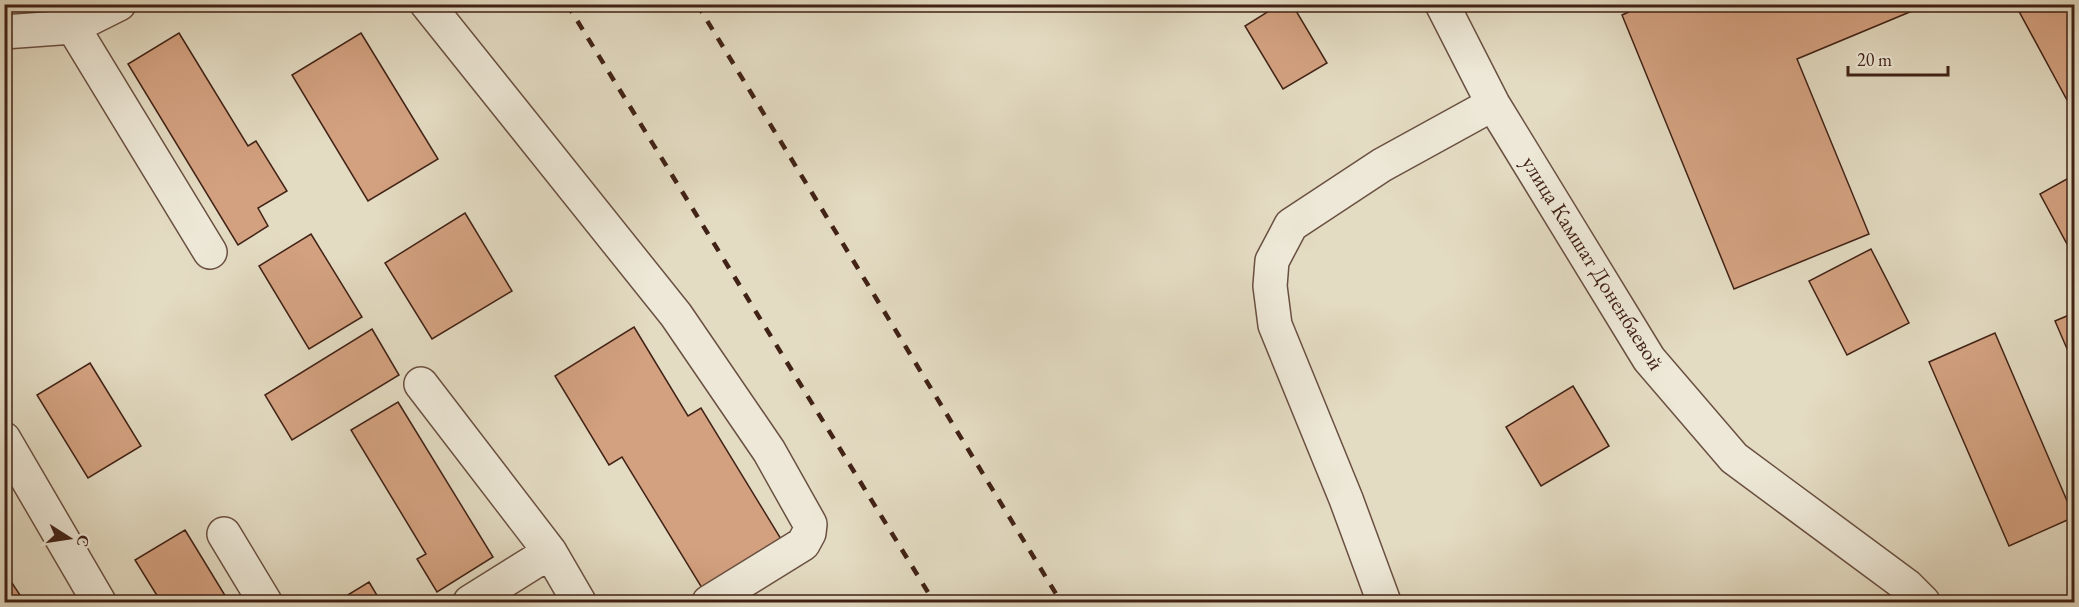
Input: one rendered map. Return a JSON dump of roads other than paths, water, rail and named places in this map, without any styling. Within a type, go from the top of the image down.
[{"type":"street","points":[[4,32],[73,27],[120,4]]},
{"type":"street","points":[[427,4],[676,315],[769,451],[810,524],[809,533],[803,544],[709,603]]},
{"type":"street","name":"улица Камшат Доненбаевой","points":[[1442,4],[1493,104],[1648,359],[1734,458],[1907,586],[1923,603]]},
{"type":"street","points":[[73,27],[210,252]]},
{"type":"street","points":[[1384,603],[1346,499],[1275,325],[1270,286],[1272,261],[1291,225],[1382,165],[1493,104]]},
{"type":"street","points":[[421,384],[550,552],[579,603]]},
{"type":"street","points":[[4,439],[99,603]]},
{"type":"street","points":[[224,534],[266,603]]},
{"type":"street","points":[[470,603],[550,552]]},
{"type":"railway","points":[[567,4],[934,602]]},
{"type":"railway","points":[[697,4],[1061,602]]}]
